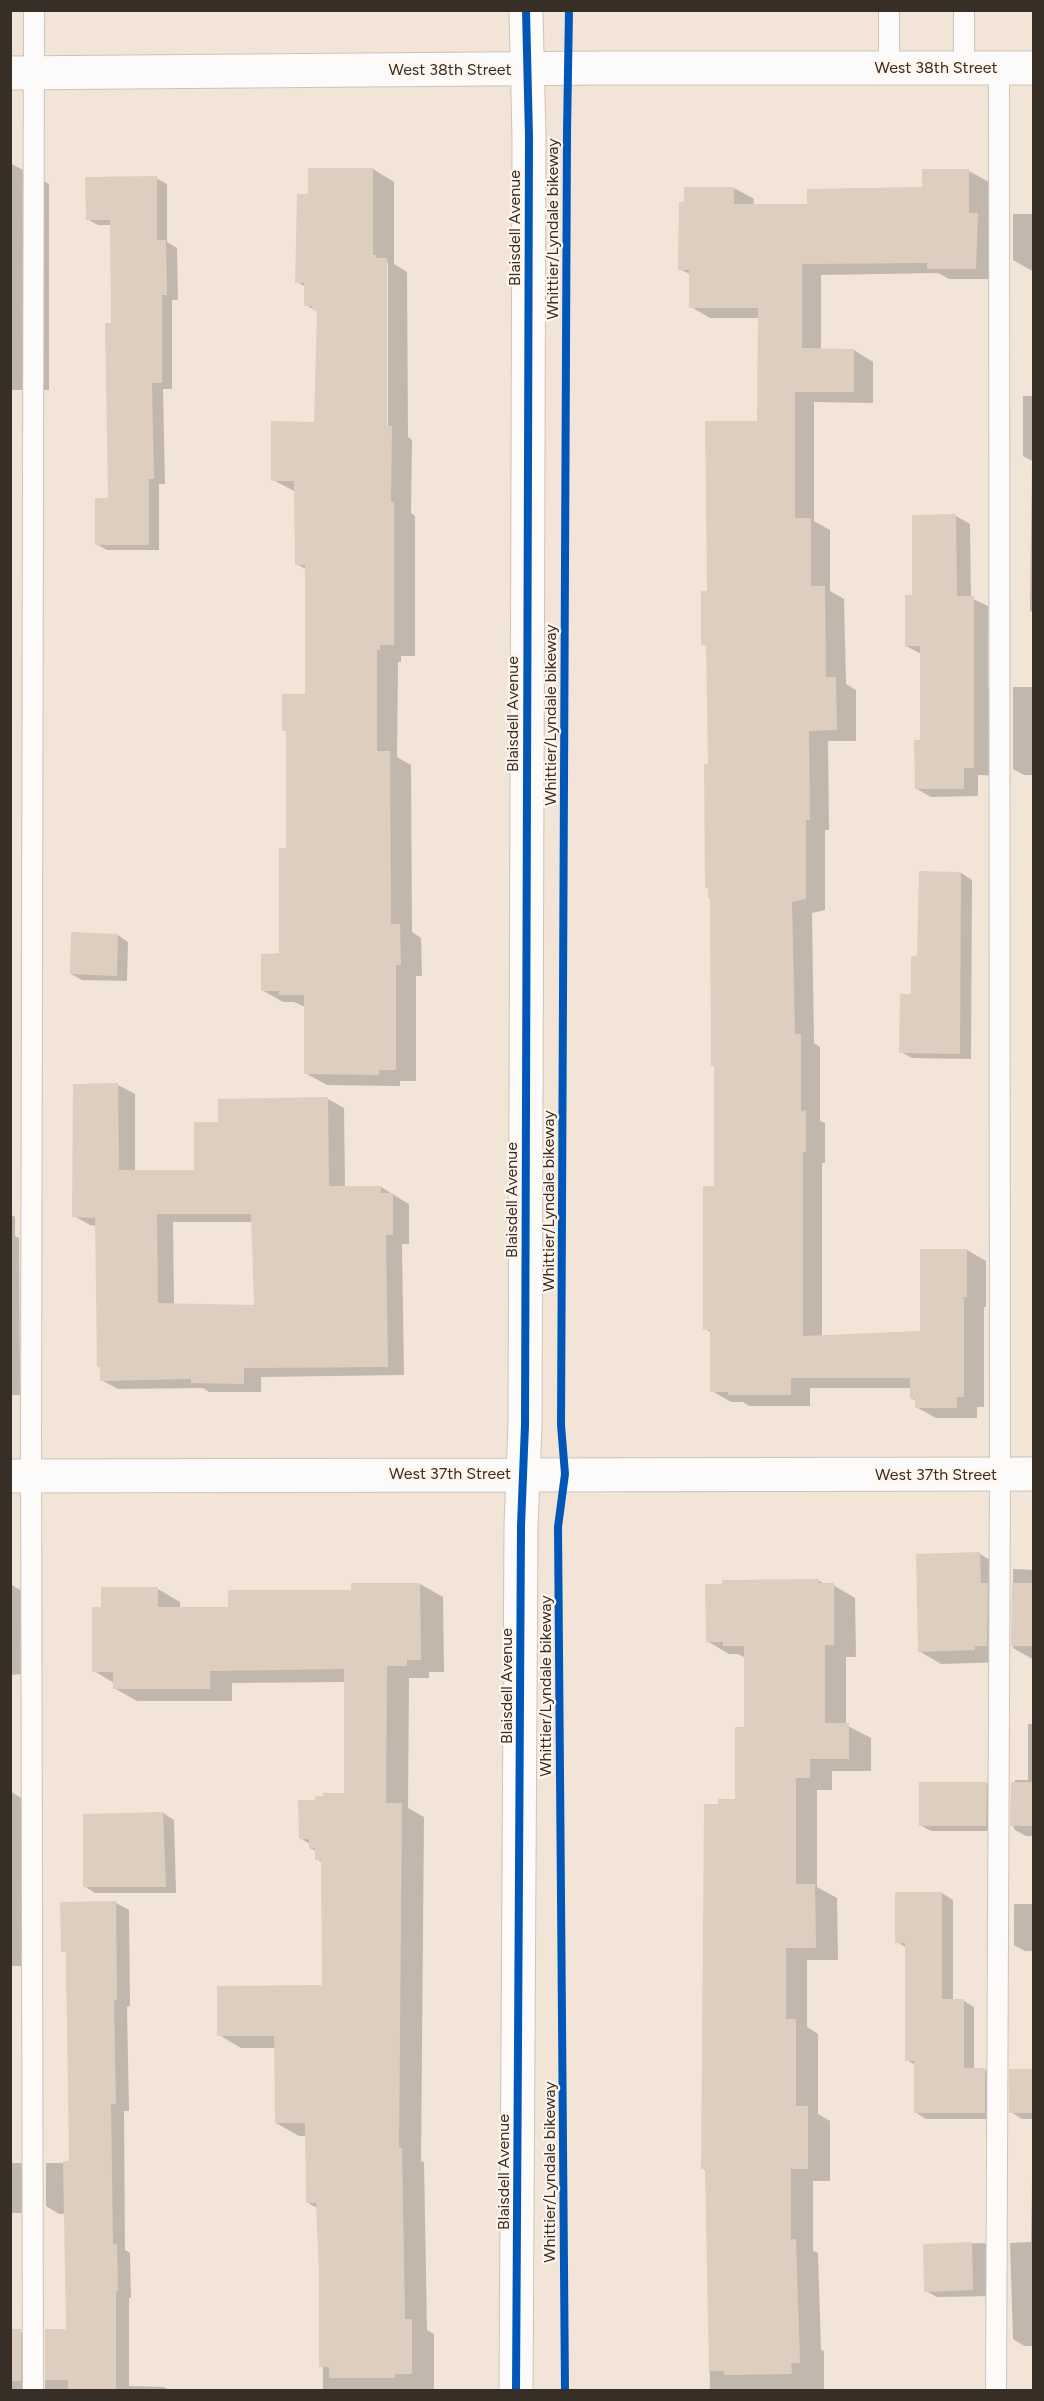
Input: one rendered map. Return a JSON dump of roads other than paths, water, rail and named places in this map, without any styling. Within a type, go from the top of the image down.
[{"type":"street","name":"Blaisdell Avenue","points":[[516,2391],[521,1538],[524,1475],[528,69],[526,10]]},
{"type":"street","name":"West 38th Street","points":[[22,73],[1034,68]]},
{"type":"street","name":"West 37th Street","points":[[21,1476],[1034,1474]]},
{"type":"lane","points":[[33,2391],[21,1476],[22,73],[34,10]]},
{"type":"lane","points":[[889,10],[889,68]]},
{"type":"lane","points":[[964,10],[964,68]]},
{"type":"lane","points":[[996,2391],[1000,1475],[999,68]]}]
